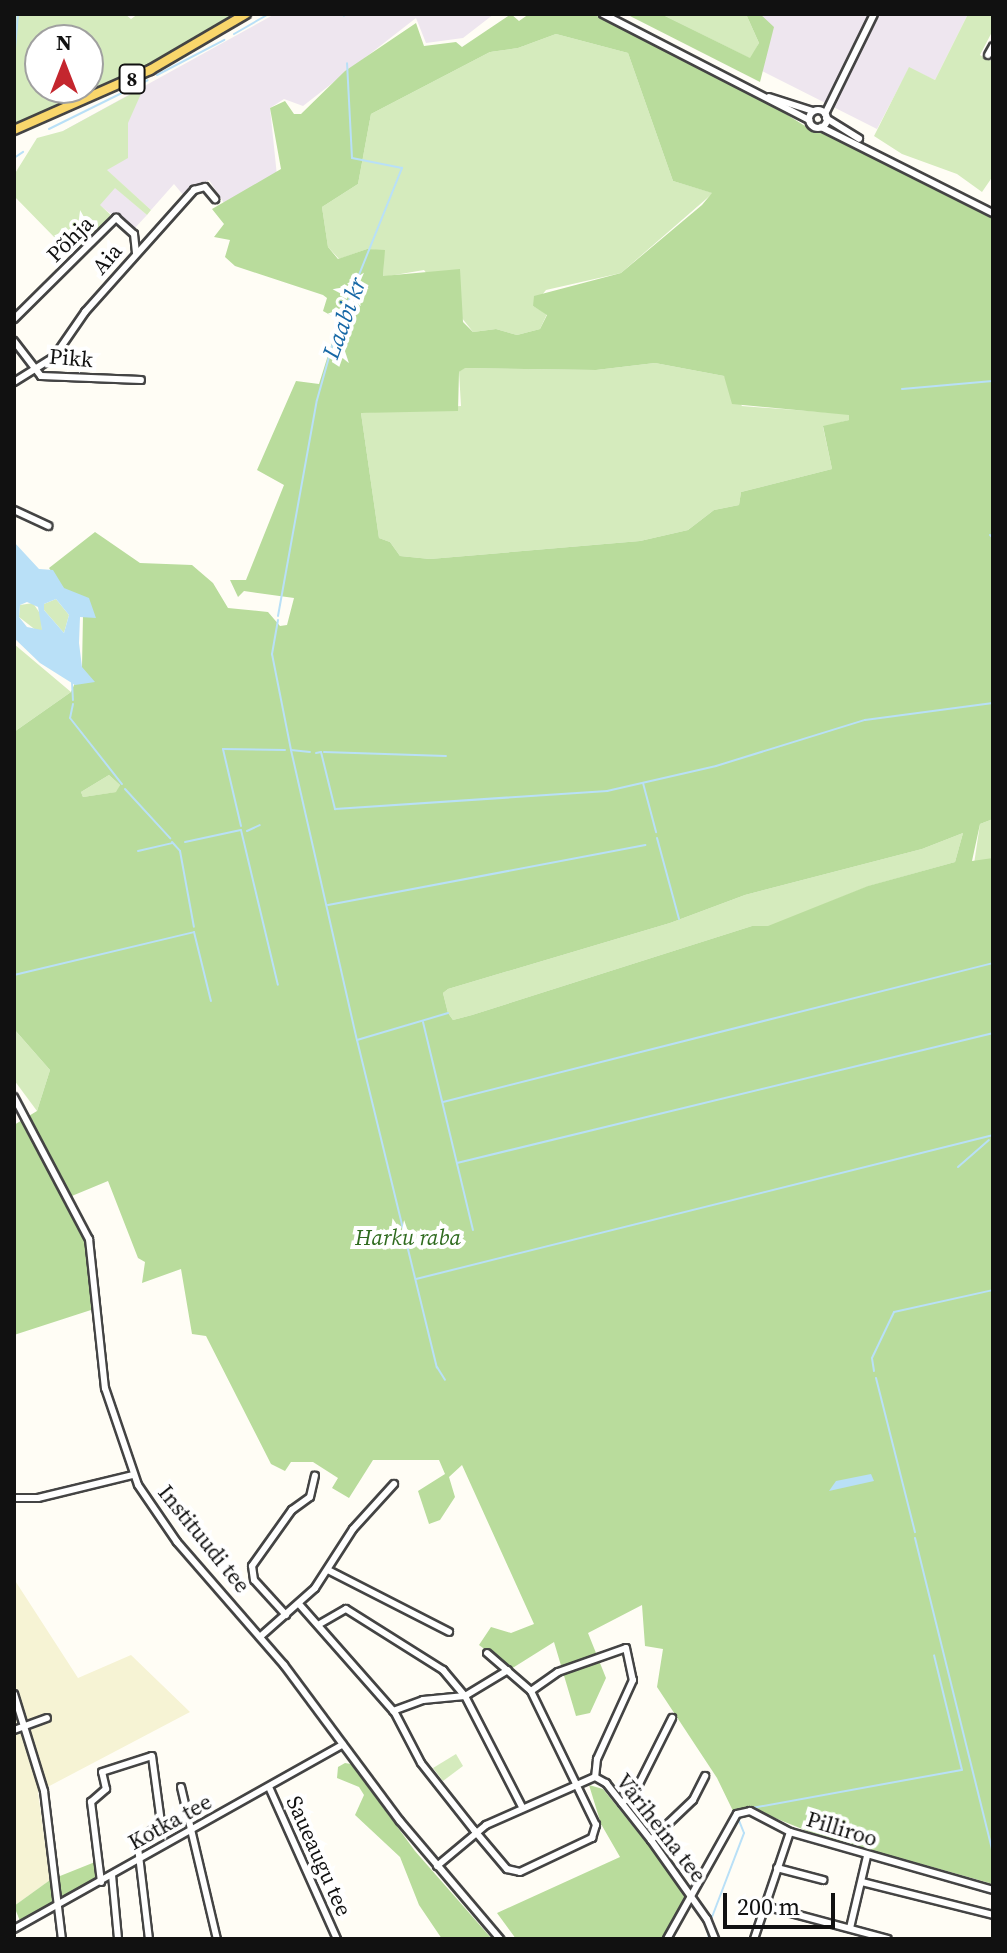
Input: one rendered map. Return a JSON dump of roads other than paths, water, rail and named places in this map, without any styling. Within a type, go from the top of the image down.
[{"type":"main road","name":"8","points":[[14,132],[98,96],[249,14]]},
{"type":"street","points":[[603,14],[993,213]]},
{"type":"street","points":[[821,127],[821,113],[874,14]]},
{"type":"street","points":[[988,55],[993,46]]},
{"type":"street","points":[[762,94],[821,113],[871,149]]},
{"type":"street","points":[[809,120],[821,113]]},
{"type":"street","name":"Aia","points":[[14,382],[31,368],[43,368],[54,357],[136,255],[197,188],[207,188],[215,199]]},
{"type":"street","name":"Põhja","points":[[14,319],[116,218],[134,234],[136,255]]},
{"type":"street","name":"Pikk","points":[[14,341],[31,368],[41,376],[141,380]]},
{"type":"street","points":[[14,510],[48,526]]},
{"type":"street","name":"Instituudi tee","points":[[14,1097],[89,1239],[105,1388],[133,1475],[177,1542],[261,1636],[437,1866],[500,1939]]},
{"type":"street","points":[[14,1498],[38,1498],[133,1475]]},
{"type":"street","points":[[286,1615],[254,1580],[255,1560],[292,1510],[310,1497],[315,1476]]},
{"type":"street","points":[[261,1636],[299,1604],[328,1570],[353,1529],[394,1484]]},
{"type":"street","points":[[328,1570],[449,1632]]},
{"type":"street","points":[[299,1604],[393,1711],[421,1763],[476,1832],[513,1872],[592,1838],[596,1825],[531,1691],[487,1653]]},
{"type":"street","points":[[318,1625],[346,1609],[443,1670],[465,1696],[522,1807]]},
{"type":"street","points":[[531,1691],[558,1672],[626,1648],[633,1680],[597,1759],[595,1777]]},
{"type":"street","points":[[393,1711],[423,1700],[465,1696],[508,1670]]},
{"type":"street","points":[[14,1694],[44,1791],[62,1939]]},
{"type":"street","points":[[14,1730],[47,1718]]},
{"type":"street","points":[[622,1803],[635,1792],[672,1718]]},
{"type":"street","name":"Kotka tee","points":[[14,1929],[343,1744]]},
{"type":"street","points":[[101,1882],[91,1802],[106,1789],[104,1769],[152,1756],[161,1823],[139,1840],[149,1939]]},
{"type":"street","points":[[651,1840],[693,1800],[705,1776]]},
{"type":"street","name":"Väriheina tee","points":[[437,1866],[476,1832],[575,1782],[595,1777],[622,1803],[694,1898],[715,1939]]},
{"type":"street","points":[[181,1787],[217,1939]]},
{"type":"street","name":"Saueaugu tee","points":[[269,1787],[337,1939]]},
{"type":"street","points":[[667,1939],[694,1898],[736,1815],[750,1811],[790,1832]]},
{"type":"street","name":"Pilliroo","points":[[754,1939],[790,1832],[993,1890]]},
{"type":"street","points":[[850,1928],[867,1856]]},
{"type":"street","points":[[777,1868],[823,1880]]},
{"type":"street","points":[[112,1875],[118,1939]]},
{"type":"street","points":[[862,1882],[993,1915]]},
{"type":"street","points":[[765,1906],[888,1939]]},
{"type":"water","points":[[14,542],[39,569],[53,570],[64,588],[89,598],[96,618],[80,617],[79,643],[82,667],[95,682],[75,685],[40,663],[15,639]],"holes":[[[56,599],[69,615],[64,633],[44,610],[44,604]],[[27,602],[38,607],[42,630],[27,627],[19,617],[20,605]]]},
{"type":"water","points":[[871,1474],[874,1481],[829,1491],[836,1481]]},
{"type":"waterway","points":[[14,60],[18,14]]},
{"type":"waterway","points":[[234,34],[268,14]]},
{"type":"waterway","points":[[157,75],[224,40]]},
{"type":"waterway","name":"Laabi kr","points":[[278,616],[317,400],[336,332],[402,168],[352,158],[347,63]]},
{"type":"waterway","points":[[49,129],[148,80]]},
{"type":"waterway","points":[[14,158],[23,152]]},
{"type":"waterway","points":[[902,389],[993,381]]},
{"type":"waterway","points":[[990,535],[993,538]]},
{"type":"waterway","points":[[278,620],[272,654],[291,750],[357,1040],[437,1367],[445,1380]]},
{"type":"waterway","points":[[72,682],[73,700]]},
{"type":"waterway","points":[[316,753],[321,752],[335,809],[607,791],[716,766],[865,720],[993,703]]},
{"type":"waterway","points":[[73,704],[70,718],[122,784]]},
{"type":"waterway","points":[[241,826],[223,749],[285,750]]},
{"type":"waterway","points":[[291,750],[310,752]]},
{"type":"waterway","points":[[324,752],[446,756]]},
{"type":"waterway","points":[[643,783],[656,832]]},
{"type":"waterway","points":[[125,789],[170,838]]},
{"type":"waterway","points":[[247,831],[260,825]]},
{"type":"waterway","points":[[185,842],[241,830],[278,985]]},
{"type":"waterway","points":[[657,838],[679,919]]},
{"type":"waterway","points":[[172,842],[180,851],[194,927]]},
{"type":"waterway","points":[[138,851],[172,843]]},
{"type":"waterway","points":[[328,905],[645,845]]},
{"type":"waterway","points":[[14,975],[194,932],[211,1001]]},
{"type":"waterway","points":[[443,1102],[993,963]]},
{"type":"waterway","points":[[357,1040],[448,1013]]},
{"type":"waterway","points":[[423,1022],[473,1230]]},
{"type":"waterway","points":[[457,1163],[993,1033]]},
{"type":"waterway","points":[[416,1279],[993,1135]]},
{"type":"waterway","points":[[958,1167],[989,1140]]},
{"type":"waterway","points":[[874,1371],[872,1358],[894,1312],[993,1290]]},
{"type":"waterway","points":[[876,1378],[915,1532]]},
{"type":"waterway","points":[[915,1538],[993,1853]]},
{"type":"waterway","points":[[752,1808],[962,1770],[934,1655]]},
{"type":"waterway","points":[[736,1812],[746,1809]]},
{"type":"waterway","points":[[712,1917],[744,1833],[738,1818]]},
{"type":"waterway","points":[[707,1928],[709,1939]]},
{"type":"park label","name":"Harku raba","points":[[408,1238]]}]
